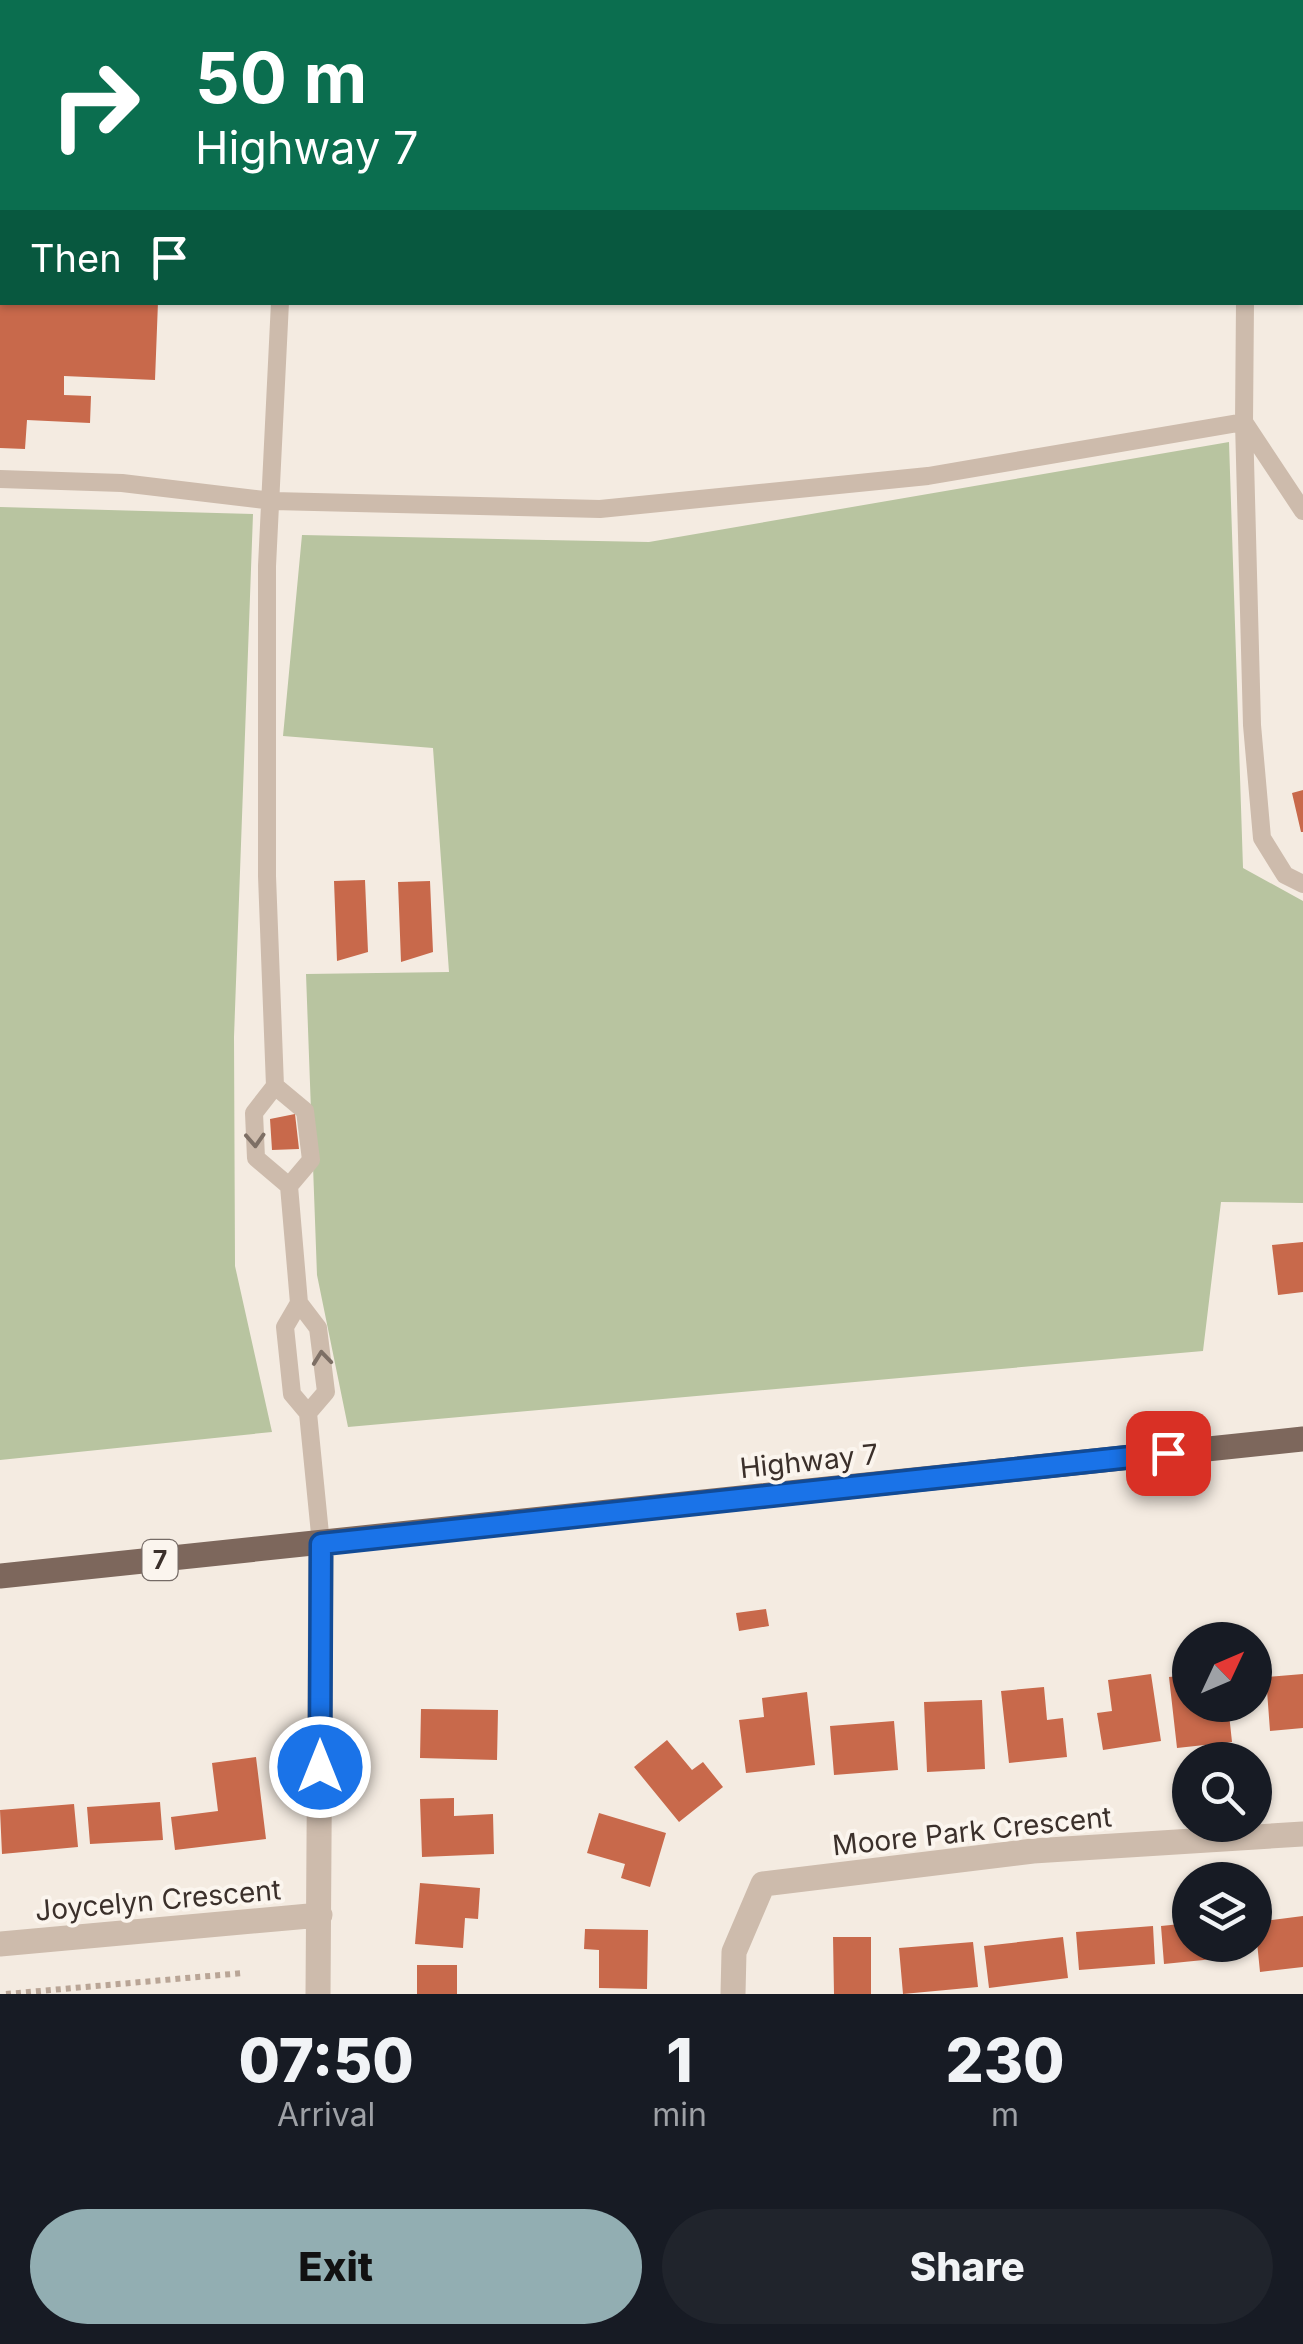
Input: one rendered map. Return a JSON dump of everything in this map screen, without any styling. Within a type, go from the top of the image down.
[{"type":"main road","name":"Highway 7","points":[[321,1544],[1303,1439]]},
{"type":"main road","name":"7","points":[[0,1576],[321,1544]]},
{"type":"street","points":[[318,1994],[321,1544]]},
{"type":"street","name":"Moore Park Crescent","points":[[733,1994],[734,1952],[764,1884],[1033,1851],[1303,1834]]},
{"type":"street","name":"Joycelyn Crescent","points":[[0,1944],[320,1916]]},
{"type":"lane","points":[[280,305],[268,566],[267,876],[275,1086],[254,1113],[256,1158],[289,1186]]},
{"type":"lane","points":[[1244,305],[1252,725],[1262,838],[1285,875],[1303,884]]},
{"type":"lane","points":[[0,479],[122,483],[273,501],[600,509],[928,476],[1244,422]]},
{"type":"lane","points":[[1244,422],[1303,510]]},
{"type":"lane","points":[[275,1086],[305,1111],[310,1160],[289,1186],[299,1303],[318,1328],[326,1392],[308,1413]]},
{"type":"lane","points":[[299,1303],[285,1327],[292,1394],[308,1413],[321,1544]]},
{"type":"path","points":[[6,1994],[243,1973]]},
{"type":"green space","points":[[1229,442],[1243,868],[1303,901],[1303,1203],[1221,1202],[1203,1351],[348,1427],[317,1275],[306,974],[449,972],[433,748],[283,736],[302,535],[649,542]]},
{"type":"green space","points":[[0,507],[253,514],[234,1037],[235,1266],[272,1432],[0,1460]]},
{"type":"building","points":[[0,305],[158,305],[155,380],[64,376],[64,395],[91,396],[90,423],[27,420],[25,449],[0,448]]},
{"type":"building","points":[[1303,790],[1303,832],[1301,832],[1292,793]]},
{"type":"building","points":[[365,880],[368,952],[337,961],[334,881]]},
{"type":"building","points":[[430,881],[433,952],[401,962],[398,882]]},
{"type":"building","points":[[295,1114],[299,1149],[272,1150],[270,1119]]},
{"type":"building","points":[[1303,1242],[1303,1292],[1278,1295],[1272,1245]]},
{"type":"building","points":[[766,1609],[769,1626],[739,1631],[736,1613]]},
{"type":"building","points":[[1151,1674],[1161,1741],[1103,1750],[1097,1713],[1112,1711],[1108,1680]]},
{"type":"building","points":[[1303,1674],[1303,1728],[1270,1731],[1272,1677]]},
{"type":"building","points":[[1044,1687],[1047,1720],[1063,1718],[1067,1757],[1009,1763],[1001,1691]]},
{"type":"building","points":[[807,1692],[815,1765],[746,1773],[739,1720],[764,1717],[762,1698]]},
{"type":"building","points":[[982,1700],[985,1769],[927,1772],[924,1702]]},
{"type":"building","points":[[421,1709],[498,1710],[497,1760],[420,1758]]},
{"type":"building","points":[[894,1721],[898,1770],[834,1775],[830,1726]]},
{"type":"building","points":[[1174,1722],[1230,1722],[1232,1742],[1176,1742]]},
{"type":"building","points":[[667,1740],[692,1770],[703,1762],[723,1787],[679,1822],[634,1767]]},
{"type":"building","points":[[256,1757],[266,1839],[175,1850],[171,1817],[218,1811],[212,1763]]},
{"type":"building","points":[[454,1798],[454,1816],[493,1814],[494,1854],[422,1857],[420,1799]]},
{"type":"building","points":[[160,1802],[163,1840],[90,1844],[87,1807]]},
{"type":"building","points":[[74,1804],[78,1847],[2,1854],[0,1810]]},
{"type":"building","points":[[599,1813],[666,1833],[650,1887],[621,1878],[625,1864],[587,1853]]},
{"type":"building","points":[[420,1883],[480,1888],[478,1919],[465,1918],[463,1948],[415,1944]]},
{"type":"building","points":[[1303,1916],[1303,1967],[1260,1972],[1259,1962],[1272,1962],[1272,1920]]},
{"type":"building","points":[[1172,1925],[1172,1962],[1184,1962],[1164,1964],[1161,1926]]},
{"type":"building","points":[[1153,1926],[1155,1964],[1079,1970],[1076,1932]]},
{"type":"building","points":[[585,1929],[648,1930],[647,1989],[599,1988],[599,1950],[584,1949]]},
{"type":"building","points":[[833,1937],[871,1937],[871,1994],[834,1994]]},
{"type":"building","points":[[1063,1937],[1068,1978],[989,1988],[984,1946]]},
{"type":"building","points":[[973,1942],[978,1987],[903,1994],[899,1948]]},
{"type":"building","points":[[417,1965],[457,1965],[457,1994],[417,1994]]},
{"type":"route","points":[[320,1767],[321,1544],[1168,1453]]}]
